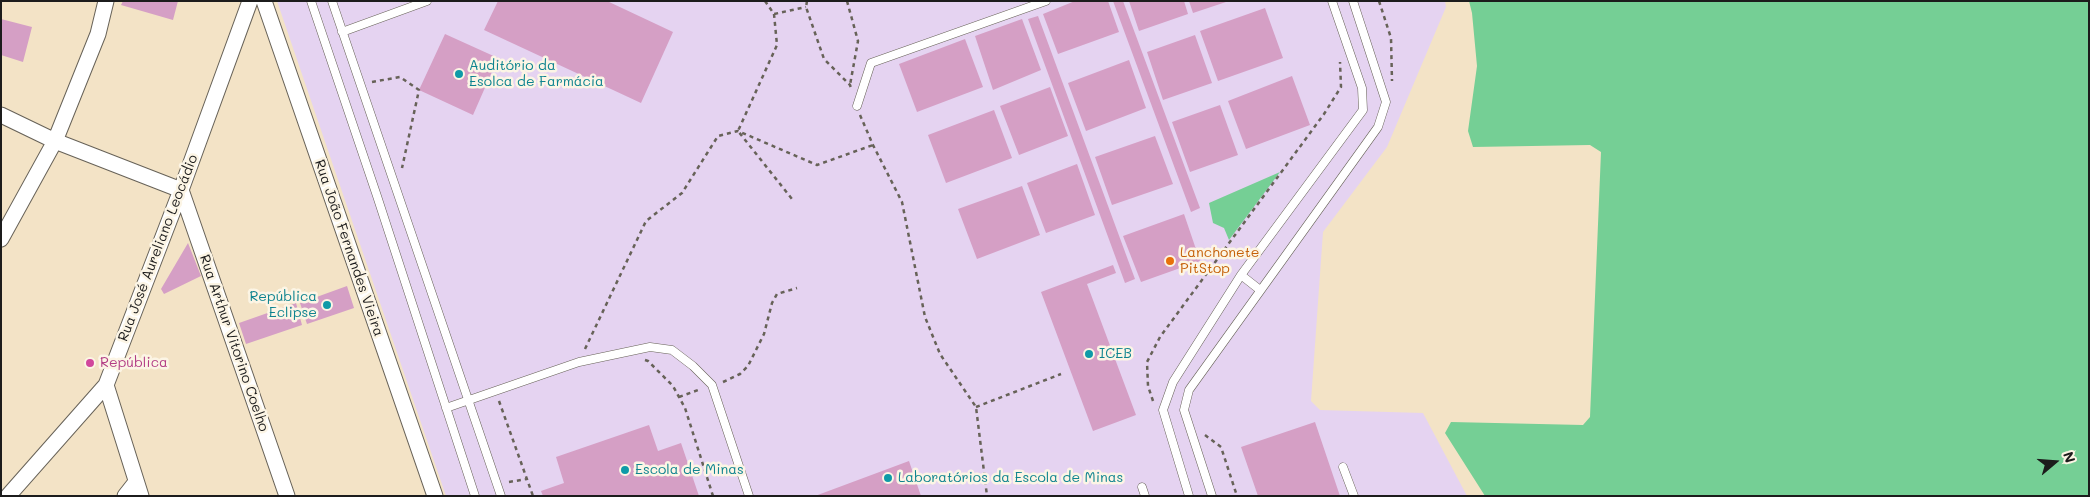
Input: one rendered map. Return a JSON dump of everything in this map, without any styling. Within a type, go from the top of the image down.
[{"type":"street","points":[[1,238],[55,141],[98,34],[106,1]]},
{"type":"street","name":"Rua José Aureliano Leocádio","points":[[8,496],[106,385],[181,190],[250,1]]},
{"type":"street","name":"Rua João Fernandes Vieira","points":[[264,1],[435,496]]},
{"type":"street","points":[[1,115],[55,141],[181,190]]},
{"type":"street","name":"Rua Arthur Vitorino Coelho","points":[[181,190],[287,496]]},
{"type":"street","points":[[106,385],[138,489],[125,496]]},
{"type":"lane","points":[[311,1],[475,496]]},
{"type":"lane","points":[[332,1],[501,496]]},
{"type":"lane","points":[[342,32],[427,1]]},
{"type":"lane","points":[[857,106],[871,63],[1046,1]]},
{"type":"lane","points":[[1189,496],[1163,410],[1172,382],[1242,275],[1363,110],[1362,88],[1332,1]]},
{"type":"lane","points":[[1212,496],[1184,410],[1190,390],[1378,127],[1386,102],[1353,1]]},
{"type":"lane","points":[[1242,275],[1260,290]]},
{"type":"lane","points":[[446,408],[579,362],[650,347],[672,350],[693,366],[712,385],[749,496]]},
{"type":"lane","points":[[1343,467],[1354,496]]},
{"type":"lane","points":[[1142,487],[1145,496]]},
{"type":"path","points":[[738,131],[777,45],[774,14],[765,1]]},
{"type":"path","points":[[806,1],[806,7],[824,58],[850,85],[872,145],[902,202],[926,317],[940,354],[976,407],[987,496]]},
{"type":"path","points":[[846,1],[858,41],[850,85]]},
{"type":"path","points":[[774,14],[806,7]]},
{"type":"path","points":[[1154,404],[1148,386],[1147,362],[1160,337],[1324,114],[1341,88],[1338,53]]},
{"type":"path","points":[[360,84],[400,77],[419,90],[397,189]]},
{"type":"path","points":[[738,131],[792,199]]},
{"type":"path","points":[[579,362],[646,221],[682,193],[718,136],[738,131],[817,165],[872,145]]},
{"type":"path","points":[[679,397],[729,379],[748,366],[764,334],[772,304],[777,294],[797,288]]},
{"type":"path","points":[[640,359],[648,361],[673,386],[685,408],[713,496]]},
{"type":"path","points":[[976,407],[1062,374]]},
{"type":"path","points":[[498,397],[533,496]]},
{"type":"path","points":[[498,484],[527,478]]},
{"type":"shaded area","points":[[277,1],[1445,1],[1446,7],[1387,147],[1323,232],[1311,401],[1320,410],[1423,413],[1467,496],[446,496]]},
{"type":"green space","points":[[1469,1],[2089,1],[2089,496],[1485,496],[1445,433],[1451,422],[1583,425],[1590,417],[1601,152],[1590,145],[1473,147],[1468,131],[1477,66],[1472,13]]},
{"type":"green space","points":[[1280,172],[1229,240],[1224,228],[1213,223],[1209,203]]},
{"type":"building","points":[[123,1],[178,1],[173,20],[121,5]]},
{"type":"building","points":[[498,1],[607,1],[673,32],[641,103],[484,30]]},
{"type":"building","points":[[1075,1],[1108,1],[1119,32],[1058,54],[1043,14]]},
{"type":"building","points":[[1113,1],[1123,1],[1200,208],[1191,212]]},
{"type":"building","points":[[1129,1],[1184,1],[1188,14],[1139,31]]},
{"type":"building","points":[[1189,1],[1226,1],[1226,2],[1193,13]]},
{"type":"building","points":[[1265,8],[1283,58],[1218,81],[1200,31]]},
{"type":"building","points":[[1038,16],[1135,279],[1125,283],[1028,19]]},
{"type":"building","points":[[1,19],[32,27],[23,62],[1,55]]},
{"type":"building","points":[[1022,19],[1041,70],[993,90],[975,36]]},
{"type":"building","name":"Auditório da Esolca de Farmácia","points":[[445,34],[498,58],[473,115],[419,90]]},
{"type":"building","points":[[1195,35],[1212,83],[1163,100],[1147,52]]},
{"type":"building","points":[[965,39],[983,87],[917,112],[899,64]]},
{"type":"building","points":[[1129,60],[1146,108],[1086,131],[1068,83]]},
{"type":"building","points":[[1292,76],[1310,125],[1246,149],[1228,101]]},
{"type":"building","points":[[1050,87],[1068,136],[1019,155],[1000,106]]},
{"type":"building","points":[[1220,105],[1238,155],[1190,172],[1172,122]]},
{"type":"building","points":[[994,110],[1012,158],[946,183],[928,135]]},
{"type":"building","points":[[1155,136],[1173,184],[1112,205],[1095,157]]},
{"type":"building","points":[[1077,164],[1095,215],[1046,233],[1027,183]]},
{"type":"building","points":[[1022,186],[1040,235],[977,259],[958,209]]},
{"type":"building","points":[[1184,214],[1200,261],[1141,282],[1123,236]]},
{"type":"building","points":[[188,243],[201,276],[164,294],[161,289]]},
{"type":"building","name":"ICEB","points":[[1113,265],[1116,273],[1087,284],[1136,415],[1093,431],[1041,292]]},
{"type":"building","name":"República Eclipse","points":[[347,286],[354,308],[307,324],[300,303]]},
{"type":"building","points":[[296,303],[302,325],[246,344],[239,323]]},
{"type":"building","points":[[1315,422],[1340,496],[1258,496],[1241,447]]},
{"type":"building","name":"Escola de Minas","points":[[649,425],[658,451],[681,443],[699,496],[543,496],[541,491],[564,483],[556,457]]},
{"type":"building","name":"Laboratórios da Escola de Minas","points":[[909,461],[921,496],[815,496]]},
{"type":"place","name":"Auditório da Esolca de Farmácia","points":[[459,74]]},
{"type":"place","name":"Lanchonete PitStop","points":[[1170,261]]},
{"type":"place","name":"República Eclipse","points":[[327,305]]},
{"type":"place","name":"ICEB","points":[[1089,354]]},
{"type":"place","name":"República","points":[[90,363]]},
{"type":"place","name":"Escola de Minas","points":[[625,470]]},
{"type":"place","name":"Laboratórios da Escola de Minas","points":[[888,478]]}]
